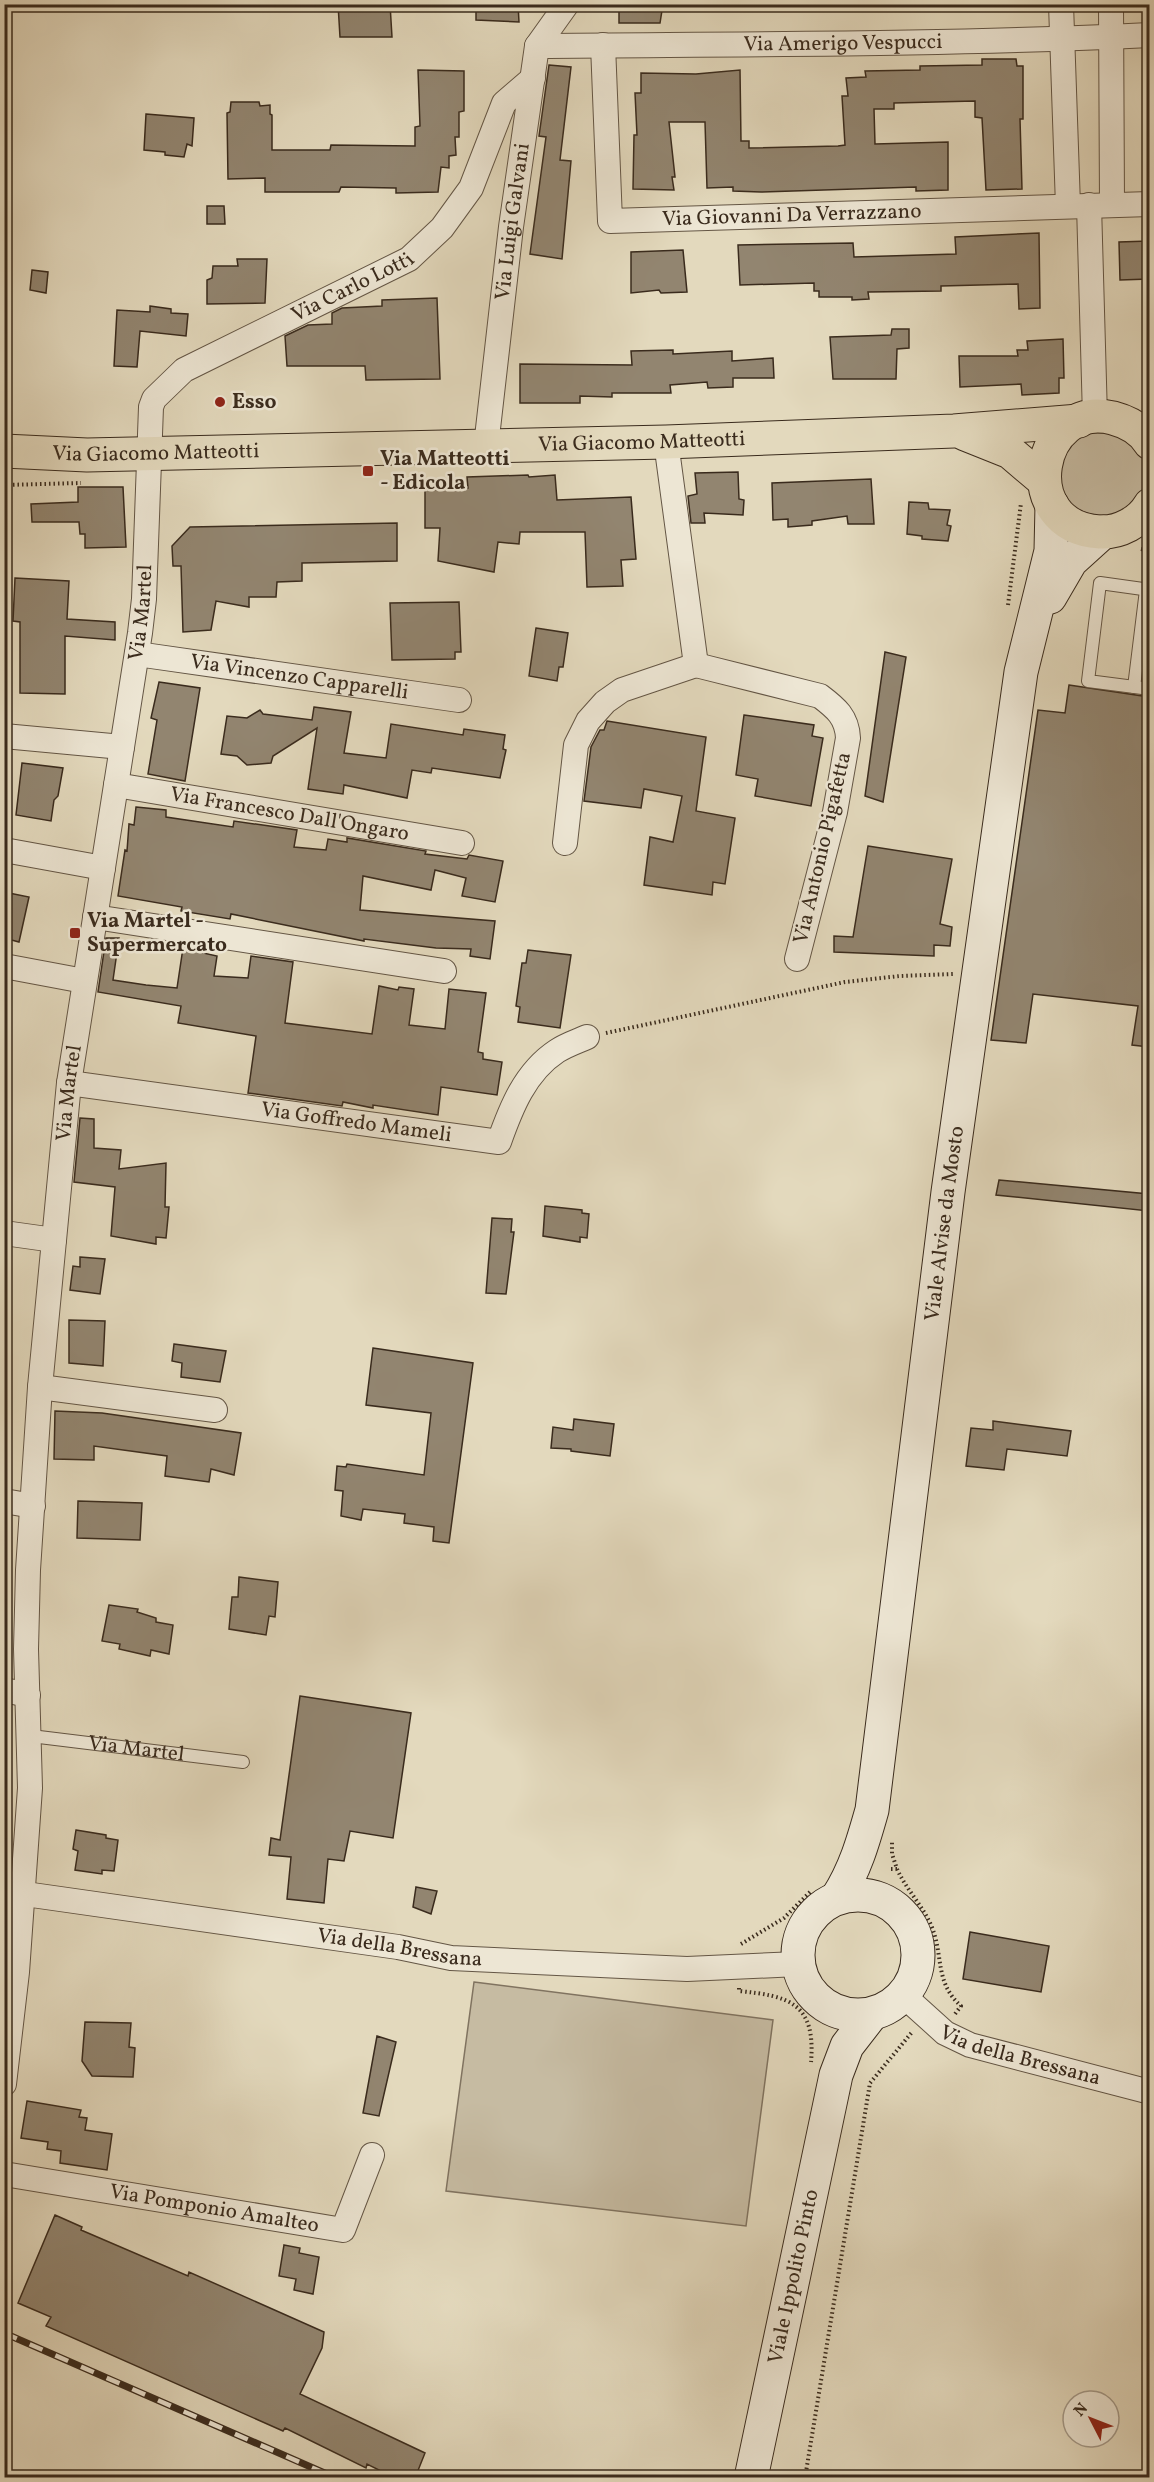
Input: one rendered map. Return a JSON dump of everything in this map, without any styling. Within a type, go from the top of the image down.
[{"type":"main road","name":"Via Giacomo Matteotti","points":[[4,451],[60,455],[149,454],[666,442],[954,431],[1087,419],[1122,420],[1144,434]]},
{"type":"main road","points":[[1038,494],[1044,462],[1051,445],[1063,431],[1087,419]]},
{"type":"main road","name":"Via Giacomo Matteotti","points":[[954,431],[1010,452],[1038,494],[1061,517],[1074,526],[1088,531],[1129,524]]},
{"type":"main road","name":"Viale Alvise da Mosto","points":[[826,1893],[856,1864],[872,1810],[948,1192],[1021,672],[1051,551],[1038,494]]},
{"type":"main road","name":"Viale Alvise da Mosto","points":[[1030,639],[1052,593],[1071,561],[1129,524]]},
{"type":"main road","name":"Viale Alvise da Mosto","points":[[872,1810],[874,1855],[888,1904]]},
{"type":"main road","points":[[826,1893],[858,1894],[878,1898],[888,1904],[896,1908],[910,1923],[917,1941],[919,1961],[914,1979],[915,2006],[888,2008],[871,2015],[852,2016],[826,2007],[804,1984],[798,1964],[798,1943],[806,1924],[819,1908],[826,1893]]},
{"type":"main road","name":"Viale Ippolito Pinto","points":[[751,2478],[823,2071],[835,2035],[826,2007]]},
{"type":"main road","name":"Viale Ippolito Pinto","points":[[823,2071],[847,2046],[871,2015]]},
{"type":"street","name":"Via Luigi Galvani","points":[[486,446],[511,227],[537,46],[567,4]]},
{"type":"street","points":[[1060,4],[1063,40],[1090,205]]},
{"type":"street","points":[[1087,419],[1090,205],[1111,37],[1111,4]]},
{"type":"street","name":"Via Amerigo Vespucci","points":[[537,46],[1063,40],[1149,35]]},
{"type":"street","name":"Via Giovanni Da Verrazzano","points":[[603,45],[610,221],[1149,204]]},
{"type":"street","name":"Via Carlo Lotti","points":[[149,454],[151,407],[154,399],[184,370],[409,259],[442,228],[471,188],[504,103],[533,78]]},
{"type":"street","points":[[565,843],[576,745],[588,721],[605,702],[622,690],[696,665],[666,442]]},
{"type":"street","name":"Via Martel","points":[[4,2084],[17,1972],[13,1892],[30,1788],[28,1570],[40,1388],[69,1083],[138,654],[144,599],[149,454]]},
{"type":"street","name":"Via Vincenzo Capparelli","points":[[138,654],[459,700]]},
{"type":"street","name":"Via Antonio Pigafetta","points":[[696,665],[820,696],[844,717],[848,738],[835,812],[797,959]]},
{"type":"street","points":[[4,736],[122,747]]},
{"type":"street","name":"Via Francesco Dall'Ongaro","points":[[116,785],[462,843]]},
{"type":"street","points":[[4,850],[103,868]]},
{"type":"street","points":[[95,917],[444,971]]},
{"type":"street","points":[[4,966],[84,981]]},
{"type":"street","name":"Via Goffredo Mameli","points":[[69,1083],[499,1142],[512,1106],[531,1074],[556,1051],[588,1037]]},
{"type":"street","points":[[4,1233],[54,1240]]},
{"type":"street","points":[[40,1388],[216,1410]]},
{"type":"street","points":[[4,1501],[33,1506]]},
{"type":"street","points":[[4,1690],[28,1695]]},
{"type":"street","name":"Via della Bressana","points":[[13,1892],[386,1945],[451,1958],[687,1970],[798,1964]]},
{"type":"street","name":"Via della Bressana","points":[[915,2006],[945,2033],[984,2049],[1149,2092]]},
{"type":"street","name":"Via Pomponio Amalteo","points":[[4,2174],[344,2230],[372,2155]]},
{"type":"lane","points":[[1134,687],[1148,590],[1100,583],[1088,681],[1149,689]]},
{"type":"lane","name":"Via Martel","points":[[30,1736],[243,1762]]},
{"type":"path","points":[[4,485],[84,483]]},
{"type":"path","points":[[1007,614],[1022,510],[1038,494]]},
{"type":"path","points":[[588,1037],[845,982],[900,976],[953,974],[955,963]]},
{"type":"path","points":[[897,1869],[902,1881],[932,1927],[943,1981],[949,1994],[961,2006],[952,2017]]},
{"type":"path","points":[[736,1948],[826,1893]]},
{"type":"path","points":[[738,1982],[739,1992],[786,1998],[800,2008],[823,2071]]},
{"type":"path","points":[[805,2478],[870,2084],[915,2006]]},
{"type":"shaded area","points":[[1081,432],[1123,434],[1143,458],[1146,474],[1144,490],[1136,504],[1108,520],[1066,506],[1055,465]]},
{"type":"shaded area","points":[[474,1982],[773,2020],[746,2226],[446,2191]]},
{"type":"building","points":[[338,4],[390,4],[392,37],[340,37]]},
{"type":"building","points":[[476,4],[518,4],[519,22],[476,20]]},
{"type":"building","points":[[619,4],[663,4],[660,23],[619,23]]},
{"type":"building","points":[[982,59],[1016,59],[1017,66],[1023,66],[1023,119],[1020,119],[1022,189],[986,190],[982,118],[975,117],[975,101],[894,103],[894,109],[874,109],[875,144],[948,142],[948,190],[916,191],[916,187],[761,192],[733,191],[733,187],[707,188],[705,122],[669,122],[675,177],[672,177],[674,190],[633,189],[634,135],[637,135],[635,93],[641,93],[641,73],[696,74],[740,70],[741,141],[749,141],[749,148],[838,146],[845,145],[842,96],[848,96],[846,78],[866,77],[865,71],[920,70],[920,66],[982,65]]},
{"type":"building","points":[[549,65],[571,67],[560,160],[571,161],[562,259],[530,254],[546,137],[539,136]]},
{"type":"building","points":[[418,70],[464,71],[464,111],[459,112],[459,137],[455,137],[456,155],[449,156],[449,168],[441,167],[438,192],[396,193],[396,188],[341,187],[339,192],[265,192],[265,178],[228,179],[227,113],[230,112],[231,102],[259,102],[260,106],[270,105],[272,150],[330,150],[331,145],[415,146],[415,127],[420,126]]},
{"type":"building","points":[[146,114],[194,118],[192,146],[187,144],[184,157],[144,150]]},
{"type":"building","points":[[207,206],[224,206],[225,224],[207,224]]},
{"type":"building","points":[[1039,233],[1040,308],[1019,309],[1018,284],[941,286],[941,291],[868,292],[869,299],[852,300],[852,297],[819,297],[819,291],[814,291],[814,283],[740,285],[738,245],[853,243],[854,257],[956,254],[955,237]]},
{"type":"building","points":[[1149,241],[1149,279],[1120,280],[1119,242]]},
{"type":"building","points":[[683,250],[687,292],[661,293],[659,290],[631,293],[631,252]]},
{"type":"building","points":[[237,259],[267,259],[265,303],[207,304],[207,280],[212,278],[213,266],[238,266]]},
{"type":"building","points":[[32,270],[48,272],[46,293],[30,290]]},
{"type":"building","points":[[437,298],[440,379],[366,380],[365,366],[287,366],[285,336],[308,325],[332,324],[332,313],[342,308],[382,306],[382,300]]},
{"type":"building","points":[[150,306],[171,309],[171,313],[188,314],[186,336],[140,331],[137,367],[114,366],[117,310],[150,312]]},
{"type":"building","points":[[892,329],[909,329],[909,348],[897,349],[896,379],[833,379],[830,337],[891,335]]},
{"type":"building","points":[[1063,339],[1064,378],[1059,378],[1059,393],[1022,395],[1021,384],[960,387],[959,356],[1018,356],[1017,350],[1028,350],[1027,341]]},
{"type":"building","points":[[673,350],[673,354],[732,351],[732,361],[773,358],[774,378],[733,378],[733,387],[708,388],[707,382],[670,385],[671,393],[612,393],[612,397],[580,396],[580,403],[520,403],[520,364],[632,365],[631,351]]},
{"type":"building","points":[[738,472],[739,499],[744,500],[743,515],[704,513],[705,523],[691,523],[688,496],[697,494],[695,473]]},
{"type":"building","points":[[528,475],[529,477],[555,475],[557,500],[631,497],[636,559],[621,560],[623,586],[587,587],[585,532],[520,532],[519,544],[498,542],[494,572],[438,561],[440,528],[425,528],[425,490],[468,488],[467,477]]},
{"type":"building","points":[[871,479],[874,524],[848,524],[847,516],[812,521],[812,525],[788,527],[788,519],[773,520],[772,483]]},
{"type":"building","points":[[78,487],[123,487],[126,547],[85,548],[85,534],[80,534],[79,522],[32,522],[31,504],[78,502]]},
{"type":"building","points":[[909,502],[928,503],[929,509],[950,510],[947,525],[951,526],[948,541],[922,539],[922,536],[907,534]]},
{"type":"building","points":[[397,523],[397,561],[302,563],[302,581],[277,582],[276,597],[249,597],[249,607],[216,601],[211,630],[183,632],[181,566],[173,566],[172,546],[190,527]]},
{"type":"building","points":[[15,578],[69,581],[67,619],[115,622],[115,640],[65,636],[65,694],[20,693],[20,622],[13,621]]},
{"type":"building","points":[[459,602],[461,652],[455,652],[455,659],[392,660],[390,603]]},
{"type":"building","points":[[536,628],[568,633],[563,667],[559,667],[557,681],[529,676]]},
{"type":"building","points":[[885,652],[906,657],[883,802],[865,796]]},
{"type":"building","points":[[159,682],[200,688],[185,781],[148,774],[157,720],[151,718]]},
{"type":"building","points":[[1069,685],[1149,697],[1149,1047],[1132,1045],[1138,1006],[1033,994],[1026,1043],[991,1040],[1038,710],[1065,713]]},
{"type":"building","points":[[314,707],[351,712],[344,753],[386,758],[391,724],[463,735],[464,729],[505,735],[503,749],[506,750],[500,778],[432,768],[431,773],[412,770],[407,798],[344,785],[343,794],[308,789],[317,728],[273,756],[271,763],[247,765],[237,756],[221,754],[227,716],[247,718],[260,710],[263,714],[312,720]]},
{"type":"building","points":[[744,715],[814,725],[812,736],[823,738],[811,806],[755,796],[758,779],[736,775]]},
{"type":"building","points":[[607,721],[706,737],[696,811],[735,818],[725,884],[713,882],[712,895],[644,885],[650,837],[673,842],[682,796],[644,789],[641,808],[584,801],[591,747],[600,730],[604,730]]},
{"type":"building","points":[[22,763],[63,768],[51,821],[16,815]]},
{"type":"building","points":[[136,807],[166,810],[166,817],[233,827],[234,821],[297,830],[294,847],[326,850],[328,839],[347,842],[347,838],[426,851],[425,854],[467,859],[469,855],[503,861],[495,902],[462,896],[466,878],[435,870],[431,890],[363,876],[360,910],[495,921],[490,959],[470,956],[471,949],[436,948],[364,939],[364,941],[231,914],[230,919],[181,911],[182,907],[118,896],[125,850],[127,851],[129,824],[134,825]]},
{"type":"building","points":[[868,846],[952,859],[940,924],[952,927],[950,946],[934,945],[934,956],[834,952],[834,936],[853,937]]},
{"type":"building","points":[[4,892],[29,897],[19,942],[4,938]]},
{"type":"building","points":[[106,938],[119,938],[113,980],[146,985],[177,988],[183,948],[203,949],[203,953],[217,956],[214,976],[248,978],[251,956],[293,962],[285,1023],[372,1034],[379,986],[398,990],[399,987],[414,989],[409,1025],[445,1029],[449,989],[486,993],[478,1052],[483,1053],[483,1059],[502,1062],[497,1095],[441,1087],[438,1115],[373,1105],[373,1108],[343,1102],[342,1106],[248,1093],[256,1036],[178,1023],[181,1006],[98,992]]},
{"type":"building","points":[[528,950],[571,955],[560,1028],[518,1022],[520,1007],[516,1006],[522,963],[526,963]]},
{"type":"building","points":[[80,1118],[94,1119],[94,1148],[121,1150],[119,1169],[166,1163],[165,1207],[169,1207],[166,1238],[156,1237],[156,1244],[111,1236],[115,1187],[74,1182]]},
{"type":"building","points":[[999,1180],[1149,1194],[1149,1211],[996,1195]]},
{"type":"building","points":[[545,1206],[582,1210],[582,1213],[589,1214],[587,1238],[580,1237],[580,1242],[543,1236]]},
{"type":"building","points":[[492,1218],[512,1219],[511,1232],[514,1232],[506,1294],[486,1293]]},
{"type":"building","points":[[80,1257],[105,1259],[100,1294],[70,1290],[73,1266],[80,1267]]},
{"type":"building","points":[[69,1320],[105,1321],[103,1366],[69,1363]]},
{"type":"building","points":[[174,1344],[226,1351],[220,1382],[181,1377],[182,1363],[172,1361]]},
{"type":"building","points":[[373,1348],[473,1363],[449,1543],[433,1541],[434,1527],[404,1523],[405,1514],[363,1509],[361,1520],[341,1516],[343,1491],[335,1490],[337,1466],[346,1467],[347,1464],[424,1475],[431,1413],[366,1405]]},
{"type":"building","points":[[55,1411],[102,1413],[241,1433],[234,1475],[211,1469],[209,1482],[165,1476],[167,1456],[94,1446],[94,1460],[54,1459]]},
{"type":"building","points":[[574,1419],[614,1424],[610,1456],[551,1448],[553,1427],[573,1430]]},
{"type":"building","points":[[993,1421],[1071,1431],[1067,1456],[1007,1449],[1004,1470],[966,1466],[971,1428],[993,1430]]},
{"type":"building","points":[[78,1501],[142,1503],[140,1540],[77,1538]]},
{"type":"building","points":[[239,1577],[278,1582],[275,1617],[269,1616],[266,1635],[229,1629],[232,1597],[238,1597]]},
{"type":"building","points":[[109,1605],[138,1609],[137,1612],[156,1618],[156,1622],[173,1625],[169,1654],[151,1650],[150,1656],[119,1649],[120,1644],[102,1641]]},
{"type":"building","points":[[300,1696],[411,1713],[393,1838],[350,1831],[344,1861],[328,1859],[324,1903],[287,1899],[291,1857],[269,1855],[271,1838],[280,1840]]},
{"type":"building","points":[[76,1830],[106,1835],[106,1838],[118,1840],[114,1871],[102,1870],[102,1874],[75,1870],[78,1851],[73,1849]]},
{"type":"building","points":[[416,1887],[437,1891],[431,1914],[413,1907]]},
{"type":"building","points":[[970,1932],[1049,1946],[1041,1992],[963,1979]]},
{"type":"building","points":[[85,2022],[131,2023],[129,2047],[135,2048],[133,2077],[92,2076],[82,2061]]},
{"type":"building","points":[[377,2036],[396,2042],[379,2116],[363,2113]]},
{"type":"building","points":[[27,2101],[81,2110],[79,2117],[87,2118],[85,2130],[112,2134],[107,2170],[60,2163],[61,2151],[47,2149],[48,2142],[21,2138]]},
{"type":"building","points":[[55,2215],[82,2227],[81,2230],[188,2276],[189,2272],[324,2332],[322,2348],[300,2394],[425,2453],[415,2478],[395,2478],[367,2464],[366,2468],[285,2428],[283,2431],[46,2326],[51,2317],[18,2303]]},
{"type":"building","points":[[284,2245],[300,2248],[299,2253],[319,2257],[313,2294],[294,2290],[296,2279],[279,2276]]},
{"type":"railway","points":[[4,2333],[336,2478]]},
{"type":"place","name":"Esso","points":[[220,402]]},
{"type":"place","name":"Via Matteotti - Edicola","points":[[368,471]]},
{"type":"place","name":"Via Martel - Supermercato","points":[[75,933]]}]
